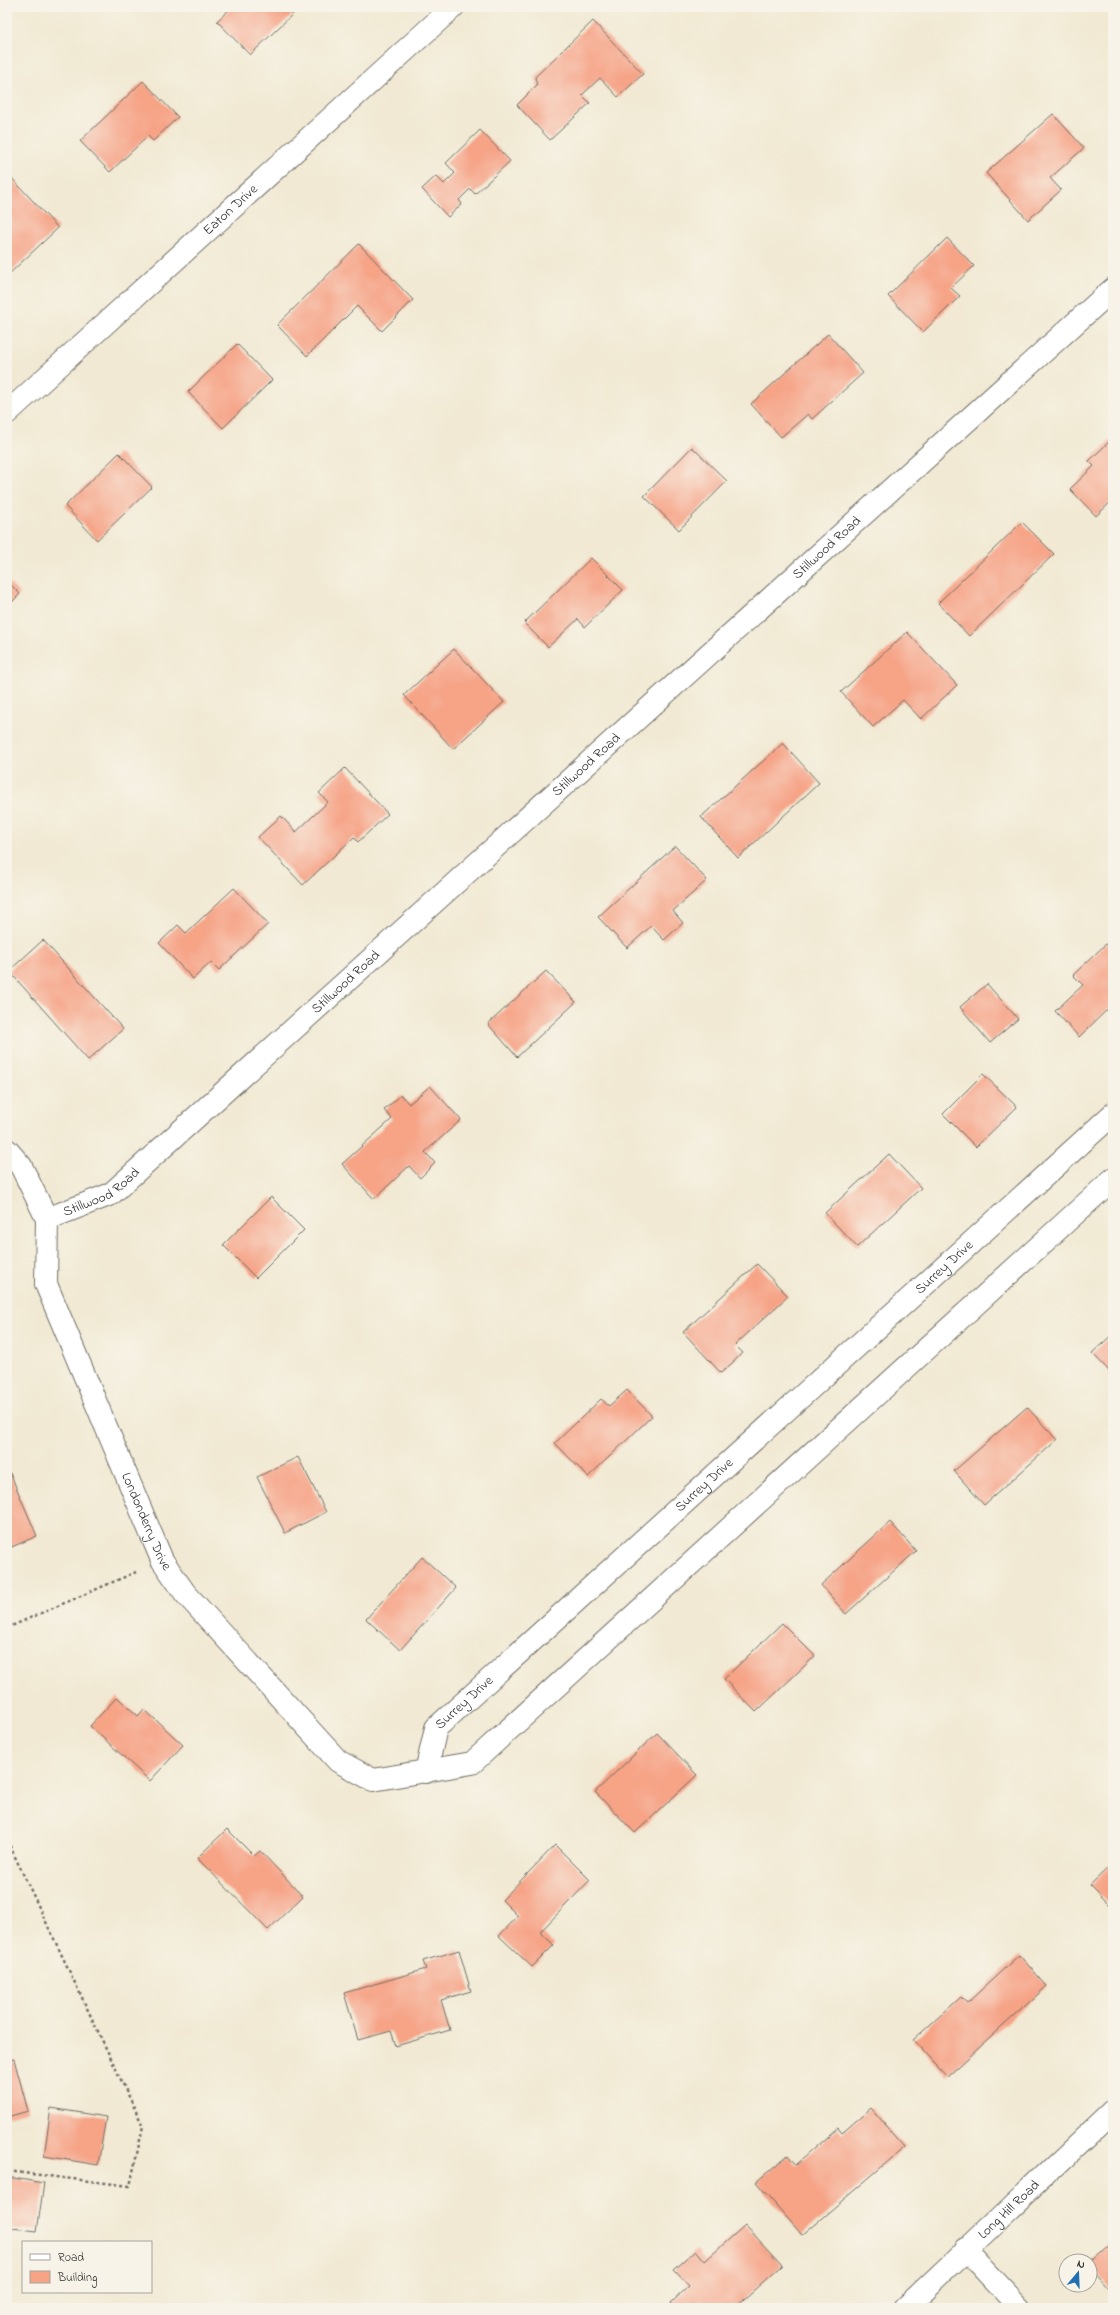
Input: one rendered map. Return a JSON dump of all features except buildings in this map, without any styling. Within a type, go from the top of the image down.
[{"type":"street","name":"Eaton Drive","points":[[7,413],[453,7]]},
{"type":"street","name":"Stillwood Road","points":[[47,1219],[111,1194],[1113,289]]},
{"type":"street","name":"Surrey Drive","points":[[426,1772],[436,1728],[1113,1114]]},
{"type":"street","name":"Londonderry Drive","points":[[7,1150],[21,1166],[47,1219],[46,1284],[162,1560],[185,1592],[338,1761],[373,1780],[426,1772]]},
{"type":"street","points":[[426,1772],[472,1763],[1113,1179]]},
{"type":"street","name":"Long Hill Road","points":[[905,2308],[965,2248],[1113,2111]]},
{"type":"street","points":[[965,2248],[1020,2308]]},
{"type":"path","points":[[7,1628],[69,1603],[162,1560]]},
{"type":"path","points":[[7,1840],[143,2126],[130,2186],[7,2170]]}]
